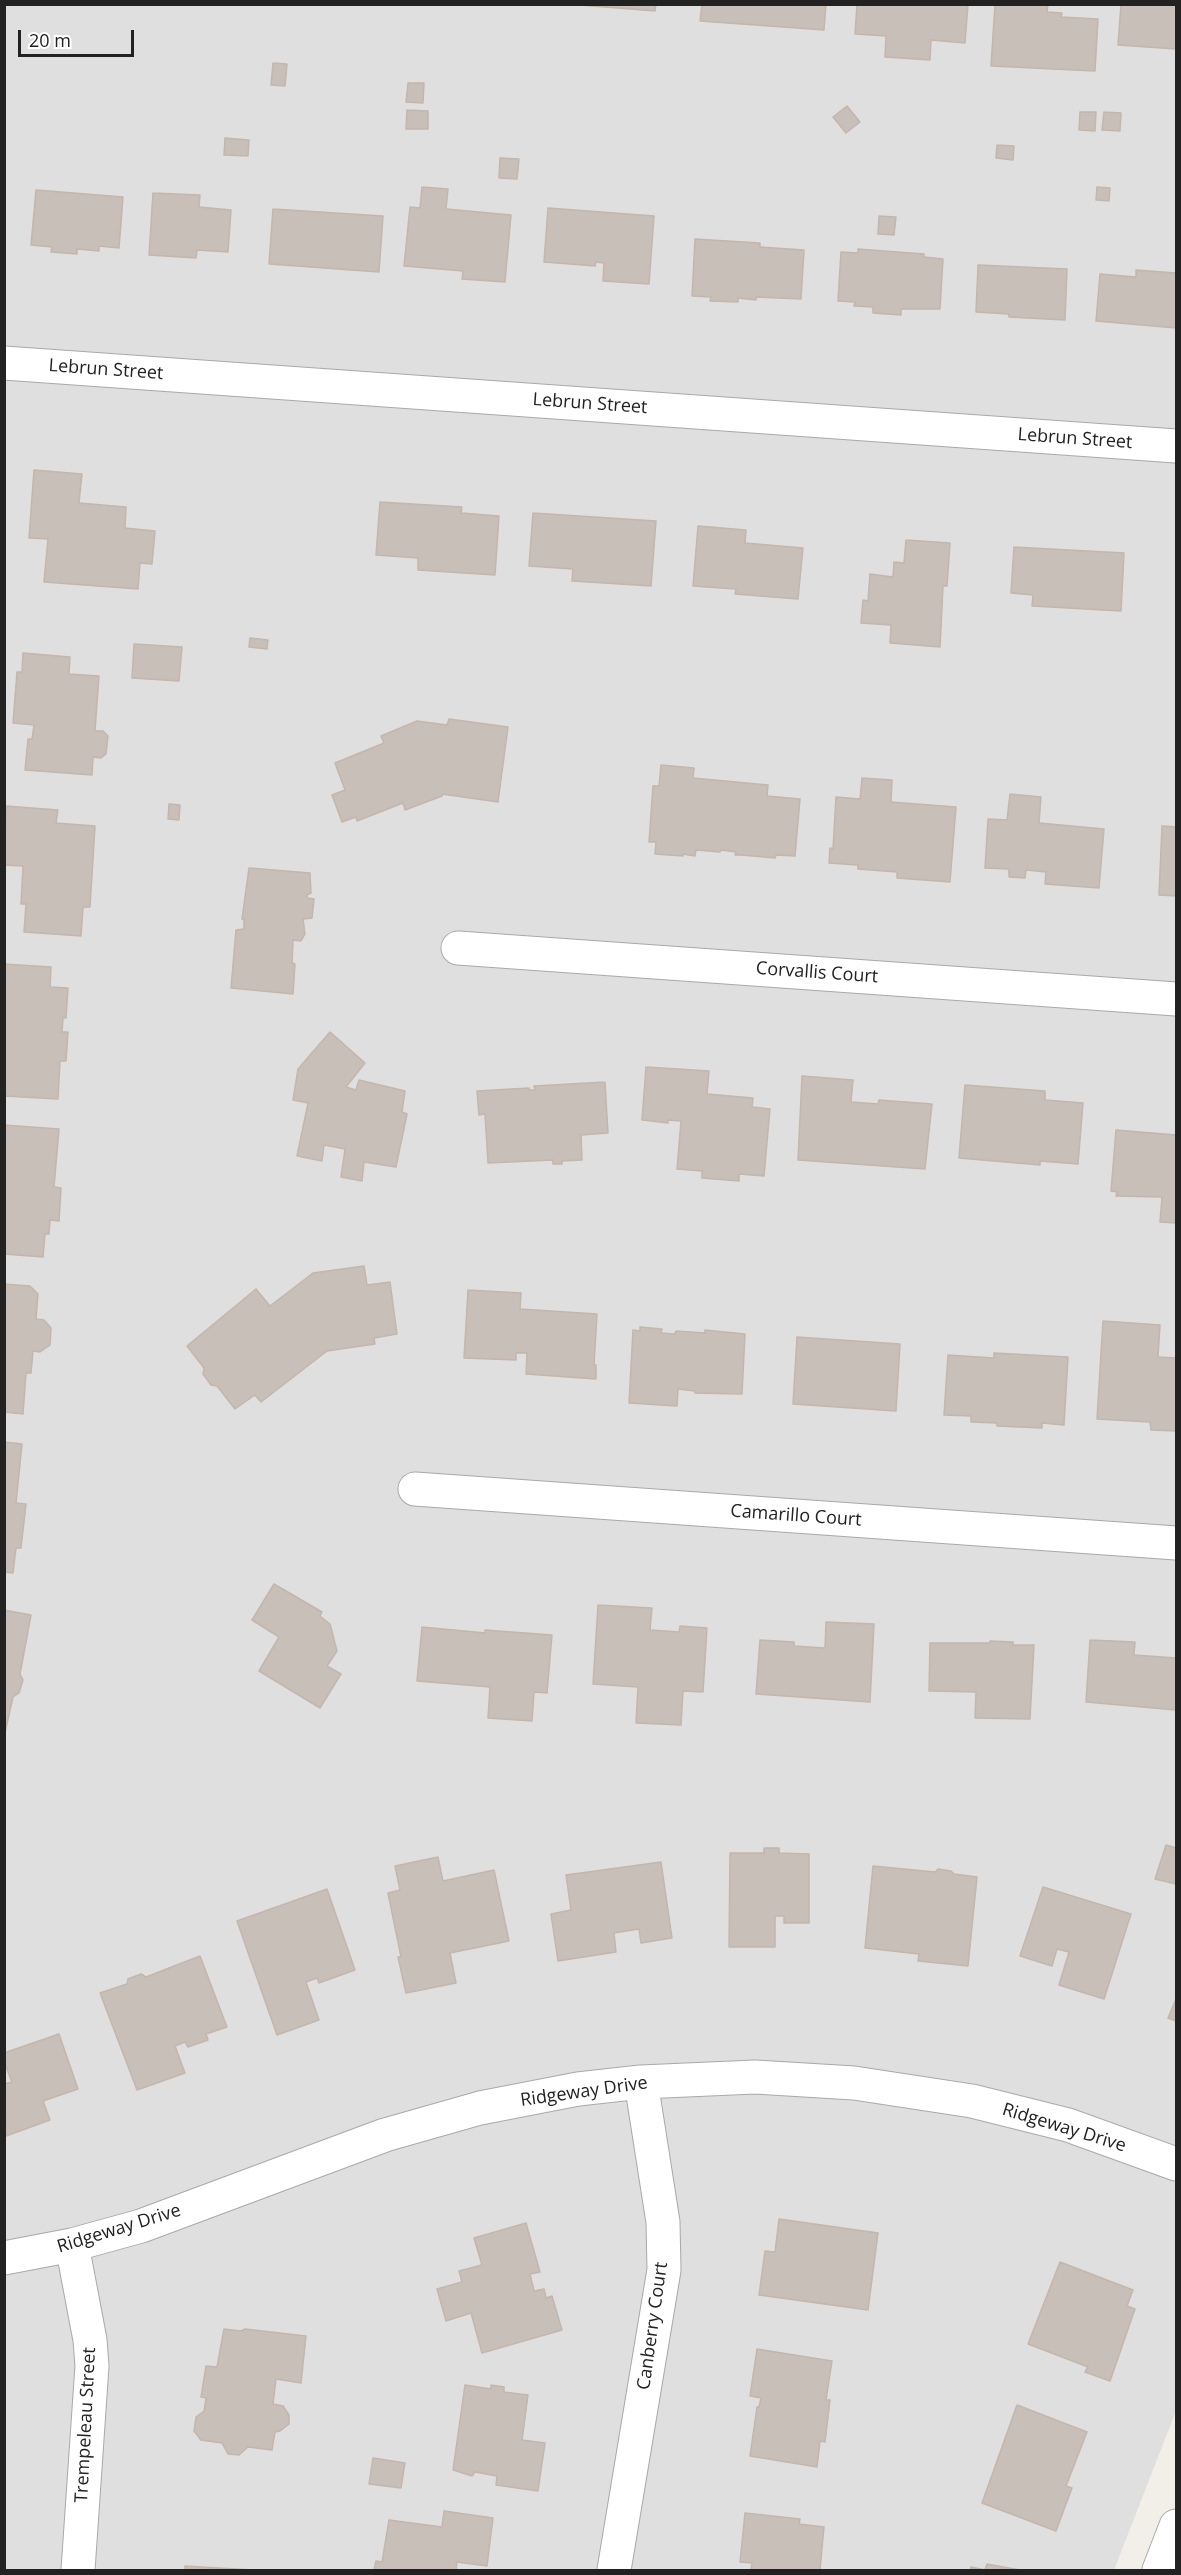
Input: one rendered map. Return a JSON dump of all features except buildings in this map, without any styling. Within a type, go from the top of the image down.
[{"type":"street","name":"Lebrun Street","points":[[4,363],[1176,446]]},
{"type":"street","name":"Corvallis Court","points":[[458,948],[1176,999]]},
{"type":"street","name":"Camarillo Court","points":[[415,1489],[1176,1543]]},
{"type":"street","name":"Ridgeway Drive","points":[[4,2258],[72,2245],[141,2226],[385,2135],[480,2108],[578,2089],[640,2082],[755,2077],[854,2083],[890,2088],[972,2101],[1068,2125],[1176,2164]]},
{"type":"street","name":"Canberry Court","points":[[614,2571],[664,2270],[663,2222],[640,2082]]},
{"type":"street","name":"Trempeleau Street","points":[[72,2245],[90,2340],[92,2366],[78,2571]]},
{"type":"street","points":[[1159,2571],[1176,2526]]},
{"type":"shaded area","points":[[5,5],[1176,5],[1176,2411],[1114,2570],[5,2570]]}]
